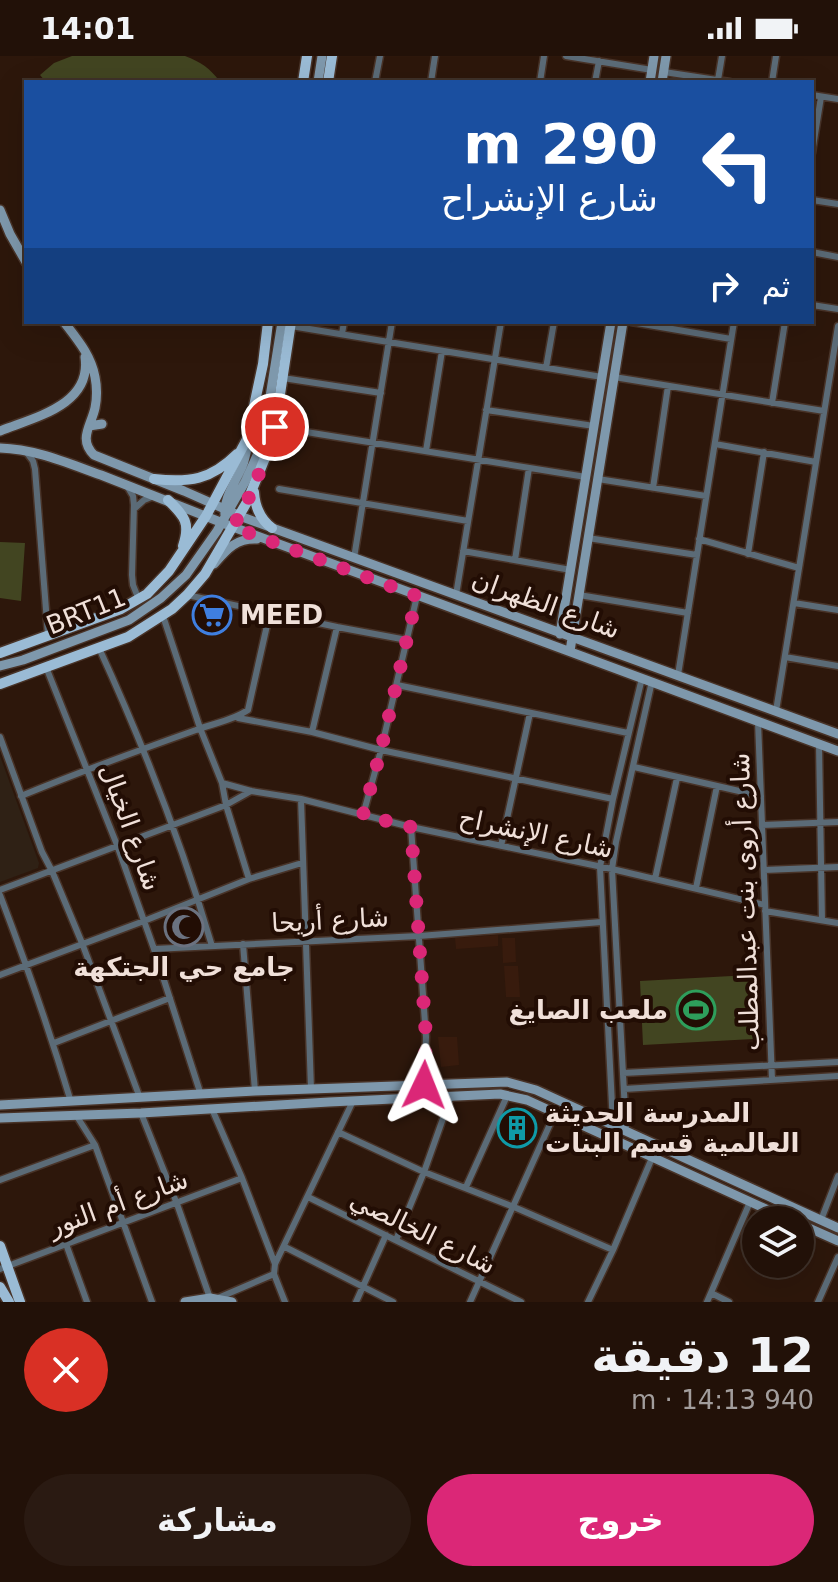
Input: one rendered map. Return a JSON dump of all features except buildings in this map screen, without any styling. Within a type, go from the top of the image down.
[{"type":"main road","points":[[303,80],[307,56]]},
{"type":"main road","points":[[318,80],[322,56]]},
{"type":"main road","points":[[328,80],[332,56]]},
{"type":"main road","points":[[650,80],[654,56]]},
{"type":"main road","points":[[663,77],[666,56]]},
{"type":"main road","points":[[0,210],[24,258]]},
{"type":"main road","points":[[65,324],[89,358],[101,399],[85,439],[88,448],[94,455],[213,504],[225,515]]},
{"type":"main road","points":[[225,515],[226,499],[245,461],[245,443],[263,364],[268,324]]},
{"type":"main road","points":[[205,574],[254,488],[275,427],[288,324]]},
{"type":"main road","name":"BRT11","points":[[0,668],[113,627],[146,610],[176,587],[225,515],[258,453],[288,324]]},
{"type":"main road","points":[[558,647],[611,324]]},
{"type":"main road","points":[[570,651],[623,324]]},
{"type":"main road","points":[[0,431],[61,406],[73,396],[85,376],[86,360],[81,345]]},
{"type":"main road","points":[[89,426],[102,424]]},
{"type":"main road","points":[[154,479],[179,481],[205,476],[227,463],[245,443]]},
{"type":"main road","points":[[0,653],[139,600],[162,580],[178,559],[213,504],[245,443]]},
{"type":"main road","points":[[0,448],[48,456],[206,516],[225,515]]},
{"type":"main road","points":[[254,488],[258,511],[272,528]]},
{"type":"main road","points":[[168,500],[184,517],[187,528],[178,559]]},
{"type":"main road","name":"شارع الظهران","points":[[225,515],[240,516],[838,734]]},
{"type":"main road","name":"شارع الظهران","points":[[225,515],[233,527],[838,751]]},
{"type":"main road","points":[[0,684],[128,637],[163,616],[187,595],[231,545],[248,539],[265,539]]},
{"type":"main road","points":[[0,1105],[255,1091],[492,1082],[514,1084],[536,1090],[838,1228]]},
{"type":"main road","points":[[0,1118],[500,1094],[527,1100],[759,1206]]},
{"type":"main road","points":[[814,1230],[838,1241]]},
{"type":"main road","points":[[0,1246],[4,1268],[20,1302]]},
{"type":"main road","points":[[0,1287],[9,1302]]},
{"type":"main road","points":[[185,1302],[214,1298],[232,1302]]},
{"type":"street","points":[[375,80],[380,56]]},
{"type":"street","points":[[431,80],[435,56]]},
{"type":"street","points":[[540,80],[544,56]]},
{"type":"street","points":[[566,56],[652,70]]},
{"type":"street","points":[[663,77],[718,80],[722,56]]},
{"type":"street","points":[[772,80],[776,56]]},
{"type":"street","points":[[595,80],[599,61]]},
{"type":"street","points":[[814,95],[838,99]]},
{"type":"street","points":[[814,141],[821,97]]},
{"type":"street","points":[[814,200],[838,204]]},
{"type":"street","points":[[814,252],[838,257]]},
{"type":"street","points":[[814,305],[838,309]]},
{"type":"street","points":[[293,324],[602,377]]},
{"type":"street","points":[[342,334],[344,324]]},
{"type":"street","points":[[354,558],[392,324]]},
{"type":"street","points":[[456,595],[501,324]]},
{"type":"street","points":[[546,368],[554,324]]},
{"type":"street","points":[[643,324],[731,339]]},
{"type":"street","points":[[678,675],[734,324]]},
{"type":"street","points":[[772,403],[785,324]]},
{"type":"street","points":[[776,711],[824,411],[834,377],[838,326]]},
{"type":"street","points":[[426,451],[442,351]]},
{"type":"street","points":[[614,377],[824,411]]},
{"type":"street","points":[[283,378],[381,393]]},
{"type":"street","points":[[653,488],[668,386]]},
{"type":"street","points":[[486,410],[594,426]]},
{"type":"street","points":[[275,427],[586,477]]},
{"type":"street","points":[[715,444],[816,462]]},
{"type":"street","points":[[25,450],[35,469],[48,635]]},
{"type":"street","points":[[748,554],[764,452]]},
{"type":"street","points":[[35,469],[48,456]]},
{"type":"street","points":[[515,560],[529,468]]},
{"type":"street","points":[[598,479],[706,496]]},
{"type":"street","points":[[126,485],[133,496],[132,580],[139,600]]},
{"type":"street","points":[[279,489],[468,521]]},
{"type":"street","points":[[134,509],[144,500],[156,496]]},
{"type":"street","points":[[588,538],[697,555]]},
{"type":"street","points":[[699,539],[799,568]]},
{"type":"street","points":[[463,551],[571,570]]},
{"type":"street","points":[[187,595],[407,640]]},
{"type":"street","points":[[579,595],[688,613]]},
{"type":"street","points":[[363,815],[417,596]]},
{"type":"street","points":[[794,603],[838,610]]},
{"type":"street","points":[[21,796],[88,768],[200,728],[238,718],[248,710],[270,612]]},
{"type":"street","points":[[163,616],[200,728],[222,783],[249,879]]},
{"type":"street","points":[[312,732],[337,627]]},
{"type":"street","points":[[99,648],[172,824],[212,946]]},
{"type":"street","points":[[785,657],[838,666]]},
{"type":"street","name":"شارع الخيال","points":[[46,667],[117,845],[201,1095]]},
{"type":"street","points":[[613,1125],[600,867],[628,733],[647,679]]},
{"type":"street","points":[[626,1130],[612,869],[634,767],[647,679]]},
{"type":"street","points":[[397,685],[628,733]]},
{"type":"street","points":[[501,846],[530,713]]},
{"type":"street","points":[[238,718],[613,799]]},
{"type":"street","name":"شارع أروى بنت عبدالمطلب","points":[[758,722],[772,1080]]},
{"type":"street","points":[[0,737],[42,852],[82,943],[140,1098]]},
{"type":"street","points":[[819,744],[822,920]]},
{"type":"street","points":[[634,767],[761,796]]},
{"type":"street","points":[[655,879],[677,778]]},
{"type":"street","name":"شارع الإنشراح","points":[[222,783],[696,888],[765,908],[838,923]]},
{"type":"street","points":[[696,888],[717,786]]},
{"type":"street","points":[[71,1102],[54,1043],[0,892],[226,805],[251,791]]},
{"type":"street","points":[[301,799],[311,1089]]},
{"type":"street","points":[[762,825],[838,822]]},
{"type":"street","points":[[411,827],[426,1037],[424,1085]]},
{"type":"street","points":[[0,975],[249,879],[302,863]]},
{"type":"street","points":[[764,870],[838,867]]},
{"type":"street","name":"شارع أريحا","points":[[154,949],[419,936],[602,922]]},
{"type":"street","points":[[243,944],[255,1091]]},
{"type":"street","points":[[54,1043],[170,998]]},
{"type":"street","points":[[623,1073],[838,1062]]},
{"type":"street","points":[[813,1063],[814,1077]]},
{"type":"street","points":[[624,1089],[838,1076]]},
{"type":"street","points":[[396,1240],[451,1096]]},
{"type":"street","points":[[466,1187],[507,1096]]},
{"type":"street","points":[[285,1302],[274,1274],[275,1264],[353,1101]]},
{"type":"street","points":[[212,1109],[275,1264]]},
{"type":"street","points":[[141,1113],[214,1298],[274,1274]]},
{"type":"street","points":[[470,1302],[555,1113]]},
{"type":"street","points":[[76,1115],[95,1145],[152,1302]]},
{"type":"street","points":[[338,1132],[424,1172],[613,1250]]},
{"type":"street","points":[[0,1180],[95,1145]]},
{"type":"street","points":[[588,1302],[652,1158]]},
{"type":"street","points":[[821,1220],[838,1176]]},
{"type":"street","name":"شارع أم النور","points":[[4,1268],[242,1178]]},
{"type":"street","name":"شارع الخالصي","points":[[308,1197],[521,1302]]},
{"type":"street","points":[[707,1302],[750,1202]]},
{"type":"street","points":[[356,1302],[386,1235]]},
{"type":"street","points":[[66,1244],[87,1302]]},
{"type":"street","points":[[285,1247],[393,1302]]},
{"type":"street","points":[[818,1302],[838,1257]]},
{"type":"street","points":[[711,1293],[729,1302]]},
{"type":"shaded area","points":[[0,756],[39,863],[38,868],[0,882]]},
{"type":"shaded area","points":[[498,935],[498,946],[456,949],[455,938]]},
{"type":"shaded area","points":[[502,938],[515,938],[516,962],[503,963]]},
{"type":"shaded area","points":[[504,966],[518,966],[520,997],[506,997]]},
{"type":"shaded area","points":[[438,1037],[457,1037],[459,1065],[441,1067]]},
{"type":"green space","points":[[72,56],[185,56],[205,66],[218,80],[44,80],[40,75],[54,63]]},
{"type":"green space","points":[[0,542],[25,543],[21,601],[0,598]]},
{"type":"green space","name":"ملعب الصايغ","points":[[750,975],[753,1039],[643,1045],[640,981]]},
{"type":"place","name":"MEED","points":[[212,615]]},
{"type":"place","name":"جامع حي الجتكهة","points":[[184,927]]},
{"type":"place","name":"ملعب الصايغ","points":[[696,1010]]},
{"type":"place","name":"المدرسة الحديثة العالمية قسم البنات","points":[[517,1128]]},
{"type":"route","points":[[275,427],[254,488],[233,527],[417,596],[363,815],[411,827],[426,1037],[424,1085]]}]
